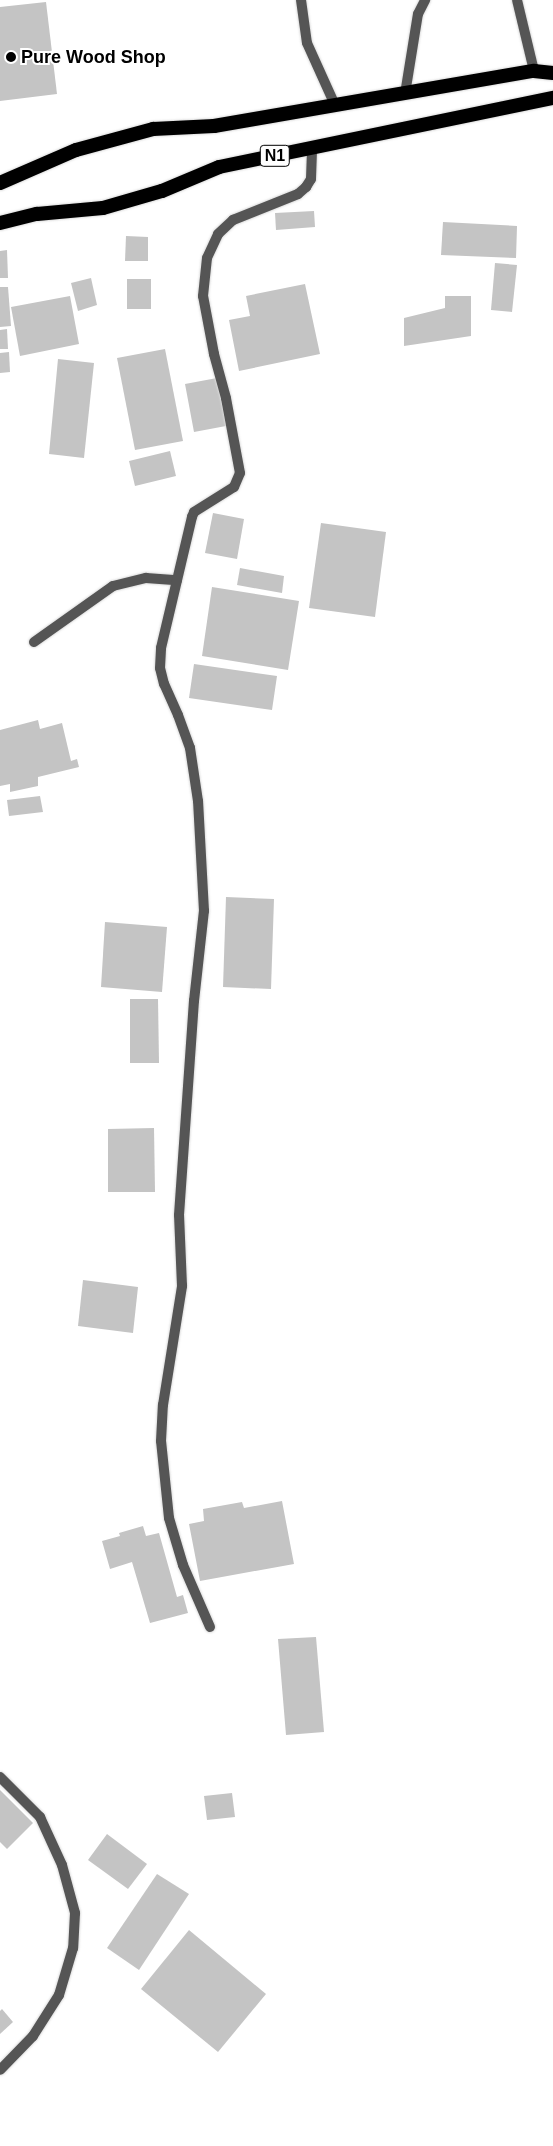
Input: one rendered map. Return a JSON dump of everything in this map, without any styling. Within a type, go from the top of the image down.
[{"type":"highway","name":"N1","points":[[0,184],[76,150],[152,129],[214,126],[534,71],[553,73]]},
{"type":"highway","name":"N1","points":[[0,223],[37,214],[103,208],[162,191],[219,167],[553,98]]},
{"type":"street","points":[[301,0],[307,43],[335,105]]},
{"type":"street","points":[[404,94],[418,14],[425,0]]},
{"type":"street","points":[[517,0],[534,71]]},
{"type":"street","points":[[210,1627],[183,1565],[169,1518],[161,1440],[163,1405],[182,1286],[179,1215],[194,1002],[204,911],[198,801],[190,748],[164,684],[160,668],[161,648],[194,512],[234,487],[240,473],[226,398],[214,354],[204,296],[207,258],[218,234],[233,220],[298,194],[306,187],[311,179],[312,148]]},
{"type":"street","points":[[34,642],[113,586],[146,578],[177,580]]},
{"type":"street","points":[[0,1777],[40,1817],[62,1865],[75,1913],[73,1948],[59,1995],[33,2036],[0,2070]]},
{"type":"building","points":[[46,2],[57,94],[0,101],[0,7]]},
{"type":"building","points":[[314,211],[315,227],[276,230],[275,213]]},
{"type":"building","points":[[443,222],[517,226],[516,258],[441,255]]},
{"type":"building","points":[[126,236],[148,237],[148,261],[125,261]]},
{"type":"building","points":[[7,250],[8,278],[0,278],[0,251]]},
{"type":"building","points":[[495,263],[517,265],[512,312],[491,310]]},
{"type":"building","points":[[91,278],[97,305],[78,311],[71,283]]},
{"type":"building","points":[[127,279],[151,279],[151,309],[127,309]]},
{"type":"building","points":[[305,284],[320,354],[239,371],[229,320],[250,316],[246,296]]},
{"type":"building","points":[[0,287],[8,287],[11,326],[0,327]]},
{"type":"building","points":[[70,296],[79,344],[20,356],[11,307]]},
{"type":"building","points":[[445,296],[471,296],[471,336],[404,346],[404,318],[445,308]]},
{"type":"building","points":[[7,329],[8,349],[0,349],[0,330]]},
{"type":"building","points":[[165,349],[183,441],[135,450],[117,358]]},
{"type":"building","points":[[9,352],[10,372],[0,373],[0,353]]},
{"type":"building","points":[[58,359],[94,363],[84,458],[49,454]]},
{"type":"building","points":[[217,378],[226,426],[194,432],[185,384]]},
{"type":"building","points":[[170,451],[176,476],[135,486],[129,461]]},
{"type":"building","points":[[213,513],[244,519],[237,559],[205,553]]},
{"type":"building","points":[[321,523],[386,532],[375,617],[309,608]]},
{"type":"building","points":[[240,568],[284,576],[282,593],[237,585]]},
{"type":"building","points":[[212,587],[299,601],[288,670],[202,656]]},
{"type":"building","points":[[194,664],[277,676],[272,710],[189,698]]},
{"type":"building","points":[[38,720],[40,729],[62,723],[71,761],[77,759],[79,767],[38,777],[38,786],[10,792],[10,784],[0,786],[0,730]]},
{"type":"building","points":[[40,796],[43,812],[9,816],[7,800]]},
{"type":"building","points":[[226,897],[274,899],[271,989],[223,987]]},
{"type":"building","points":[[105,922],[167,927],[162,992],[101,987]]},
{"type":"building","points":[[130,999],[158,999],[159,1063],[130,1063]]},
{"type":"building","points":[[154,1128],[155,1192],[108,1192],[108,1129]]},
{"type":"building","points":[[83,1280],[138,1287],[133,1333],[78,1326]]},
{"type":"building","points":[[282,1501],[294,1564],[200,1581],[189,1524],[204,1521],[203,1509],[242,1502],[244,1508]]},
{"type":"building","points":[[143,1526],[146,1536],[159,1533],[177,1597],[183,1595],[188,1613],[150,1623],[132,1562],[110,1569],[102,1541],[120,1536],[119,1533]]},
{"type":"building","points":[[316,1637],[324,1732],[286,1735],[278,1639]]},
{"type":"building","points":[[0,1790],[33,1823],[7,1849],[0,1842]]},
{"type":"building","points":[[232,1793],[235,1817],[207,1820],[204,1796]]},
{"type":"building","points":[[107,1834],[147,1864],[128,1889],[88,1860]]},
{"type":"building","points":[[157,1874],[189,1894],[139,1970],[107,1948]]},
{"type":"building","points":[[189,1930],[266,1994],[218,2052],[141,1989]]},
{"type":"building","points":[[2,2009],[13,2022],[0,2034],[0,2011]]},
{"type":"place","name":"Pure Wood Shop","points":[[11,57]]}]
